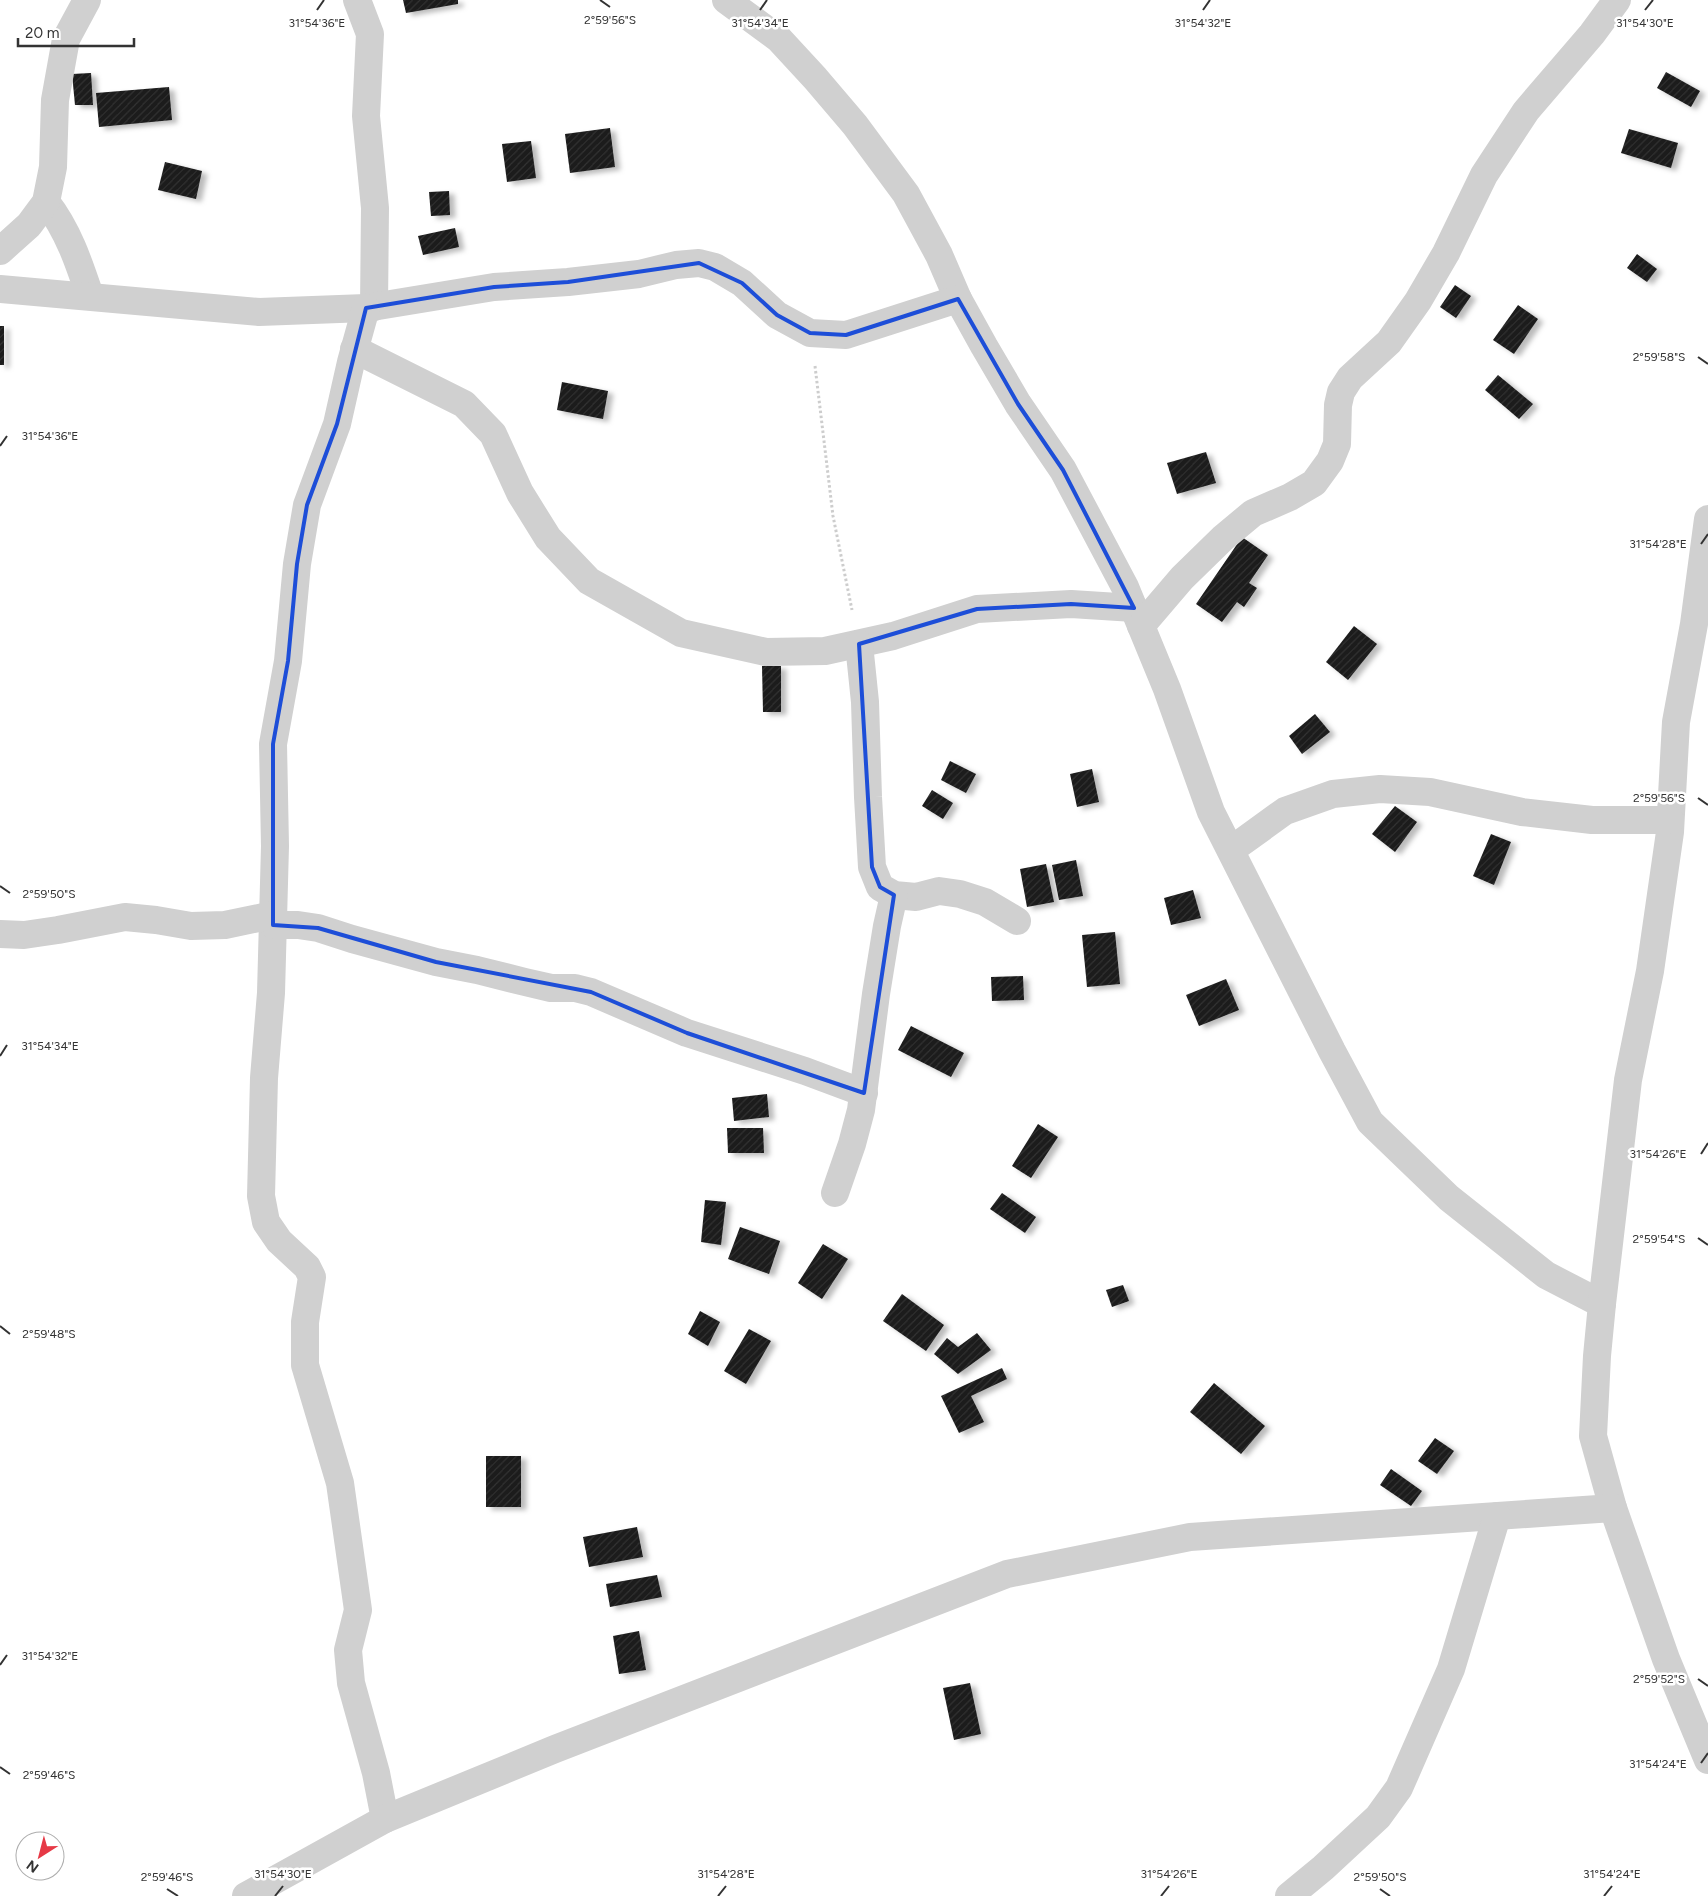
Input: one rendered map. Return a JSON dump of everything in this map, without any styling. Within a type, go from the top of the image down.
[{"type":"street","points":[[0,251],[30,225],[46,202],[53,167],[55,100],[66,39],[87,0]]},
{"type":"street","points":[[357,0],[370,34],[366,116],[376,208],[370,307],[354,349],[336,424],[307,505],[297,564],[288,661],[273,744],[275,846],[271,993],[264,1078],[261,1196],[266,1222],[279,1241],[307,1267],[312,1277],[305,1322],[305,1365],[340,1483],[358,1610],[348,1650],[351,1683],[376,1773],[385,1819]]},
{"type":"street","points":[[726,0],[779,39],[855,125],[906,194],[939,255],[958,299],[1018,404],[1063,470],[1125,587],[1167,689],[1210,812],[1370,1122],[1449,1198],[1538,1269],[1602,1304]]},
{"type":"street","points":[[1138,617],[1182,578],[1222,538],[1253,513],[1290,497],[1314,483],[1330,461],[1338,444],[1338,405],[1341,392],[1350,378],[1389,342],[1418,301],[1446,254],[1484,175],[1521,119],[1592,34],[1616,1]]},
{"type":"street","points":[[46,202],[59,219],[76,256],[90,296]]},
{"type":"street","points":[[0,289],[259,312],[370,307],[494,287],[639,274],[676,265],[699,263],[715,267],[742,283],[777,315],[810,334],[846,335],[958,299]]},
{"type":"street","points":[[354,349],[464,404],[493,434],[520,493],[548,538],[589,581],[681,633],[766,652],[825,651],[893,636],[977,609],[1071,604],[1138,617]]},
{"type":"street","points":[[1708,519],[1694,624],[1676,722],[1670,820],[1650,971],[1628,1080],[1602,1304],[1593,1436],[1613,1508],[1666,1659],[1708,1760]]},
{"type":"street","points":[[859,644],[865,702],[872,867],[880,887],[894,896],[916,897],[939,891],[960,894],[986,902],[1017,922]]},
{"type":"street","points":[[1230,850],[1285,811],[1334,794],[1380,788],[1430,792],[1522,812],[1592,820],[1670,820]]},
{"type":"street","points":[[835,1193],[852,1144],[864,1093],[876,994],[894,896]]},
{"type":"street","points":[[0,934],[24,935],[125,917],[191,926],[273,920],[318,928],[436,962],[551,988],[575,988],[591,992],[687,1033],[805,1071],[864,1093]]},
{"type":"street","points":[[246,1896],[385,1819],[564,1746],[1007,1574],[1190,1537],[1613,1508]]},
{"type":"street","points":[[1289,1896],[1323,1868],[1378,1817],[1399,1788],[1451,1669],[1497,1516]]},
{"type":"path","points":[[810,334],[833,516],[859,644]]},
{"type":"highlighted area","points":[[699,263],[742,283],[777,315],[810,333],[846,335],[958,299],[1018,404],[1063,470],[1134,608],[1071,604],[977,609],[859,644],[872,867],[880,887],[894,895],[864,1093],[687,1033],[591,992],[436,962],[318,928],[273,925],[273,744],[288,661],[297,564],[307,505],[337,424],[366,308],[494,287],[568,282]]},
{"type":"building","points":[[403,0],[458,0],[458,4],[406,13]]},
{"type":"building","points":[[1666,72],[1700,91],[1691,107],[1657,88]]},
{"type":"building","points":[[91,73],[93,105],[75,105],[72,74]]},
{"type":"building","points":[[169,87],[172,120],[99,127],[96,93]]},
{"type":"building","points":[[610,128],[615,167],[570,173],[565,134]]},
{"type":"building","points":[[1629,129],[1678,143],[1671,168],[1621,153]]},
{"type":"building","points":[[531,141],[536,178],[507,182],[502,144]]},
{"type":"building","points":[[165,162],[202,171],[196,199],[158,190]]},
{"type":"building","points":[[449,191],[450,215],[431,216],[429,192]]},
{"type":"building","points":[[455,228],[459,247],[423,255],[418,236]]},
{"type":"building","points":[[1637,254],[1657,269],[1647,282],[1627,268]]},
{"type":"building","points":[[1455,285],[1471,296],[1456,318],[1440,307]]},
{"type":"building","points":[[1518,305],[1538,319],[1514,354],[1493,340]]},
{"type":"building","points":[[0,326],[4,326],[4,365],[0,365]]},
{"type":"building","points":[[1498,375],[1533,404],[1519,419],[1485,390]]},
{"type":"building","points":[[562,382],[608,391],[603,419],[557,410]]},
{"type":"building","points":[[1206,452],[1216,483],[1177,494],[1167,463]]},
{"type":"building","points":[[1242,537],[1268,555],[1249,583],[1257,588],[1244,607],[1237,602],[1222,622],[1196,604]]},
{"type":"building","points":[[1354,626],[1377,644],[1348,680],[1326,662]]},
{"type":"building","points":[[762,666],[781,666],[781,712],[763,712]]},
{"type":"building","points":[[1315,714],[1330,732],[1302,754],[1289,736]]},
{"type":"building","points":[[950,761],[976,774],[966,793],[941,780]]},
{"type":"building","points":[[1092,769],[1099,802],[1077,807],[1070,774]]},
{"type":"building","points":[[932,790],[953,803],[943,819],[922,806]]},
{"type":"building","points":[[1395,806],[1417,822],[1395,852],[1372,834]]},
{"type":"building","points":[[1491,834],[1511,842],[1494,885],[1473,876]]},
{"type":"building","points":[[1076,860],[1083,896],[1059,900],[1052,865]]},
{"type":"building","points":[[1046,864],[1054,902],[1027,907],[1020,869]]},
{"type":"building","points":[[1193,890],[1201,918],[1171,925],[1164,898]]},
{"type":"building","points":[[1115,932],[1120,984],[1087,987],[1082,935]]},
{"type":"building","points":[[1023,976],[1024,1000],[992,1001],[991,977]]},
{"type":"building","points":[[1226,979],[1239,1010],[1199,1026],[1186,995]]},
{"type":"building","points":[[911,1026],[964,1053],[951,1077],[898,1050]]},
{"type":"building","points":[[767,1094],[769,1117],[734,1121],[732,1098]]},
{"type":"building","points":[[1038,1124],[1058,1137],[1031,1178],[1012,1166]]},
{"type":"building","points":[[727,1128],[763,1128],[764,1153],[728,1153]]},
{"type":"building","points":[[1002,1193],[1036,1217],[1025,1233],[990,1209]]},
{"type":"building","points":[[705,1200],[726,1202],[721,1245],[701,1242]]},
{"type":"building","points":[[740,1227],[780,1241],[769,1274],[728,1259]]},
{"type":"building","points":[[823,1244],[848,1259],[822,1299],[798,1283]]},
{"type":"building","points":[[1123,1285],[1129,1301],[1112,1307],[1106,1290]]},
{"type":"building","points":[[902,1294],[944,1325],[926,1351],[883,1321]]},
{"type":"building","points":[[700,1311],[720,1322],[708,1346],[688,1334]]},
{"type":"building","points":[[749,1329],[771,1341],[746,1384],[724,1371]]},
{"type":"building","points":[[977,1333],[991,1350],[958,1374],[934,1354],[947,1338],[958,1347]]},
{"type":"building","points":[[1002,1368],[1007,1379],[971,1396],[984,1422],[959,1433],[941,1396]]},
{"type":"building","points":[[1214,1383],[1265,1426],[1241,1454],[1190,1412]]},
{"type":"building","points":[[1435,1438],[1454,1451],[1437,1474],[1418,1461]]},
{"type":"building","points":[[486,1456],[521,1456],[521,1507],[486,1507]]},
{"type":"building","points":[[1391,1469],[1422,1491],[1411,1506],[1380,1485]]},
{"type":"building","points":[[637,1527],[643,1557],[589,1567],[583,1537]]},
{"type":"building","points":[[657,1575],[662,1597],[610,1607],[606,1584]]},
{"type":"building","points":[[639,1631],[646,1670],[619,1674],[613,1636]]},
{"type":"building","points":[[970,1683],[981,1734],[954,1740],[943,1688]]}]
